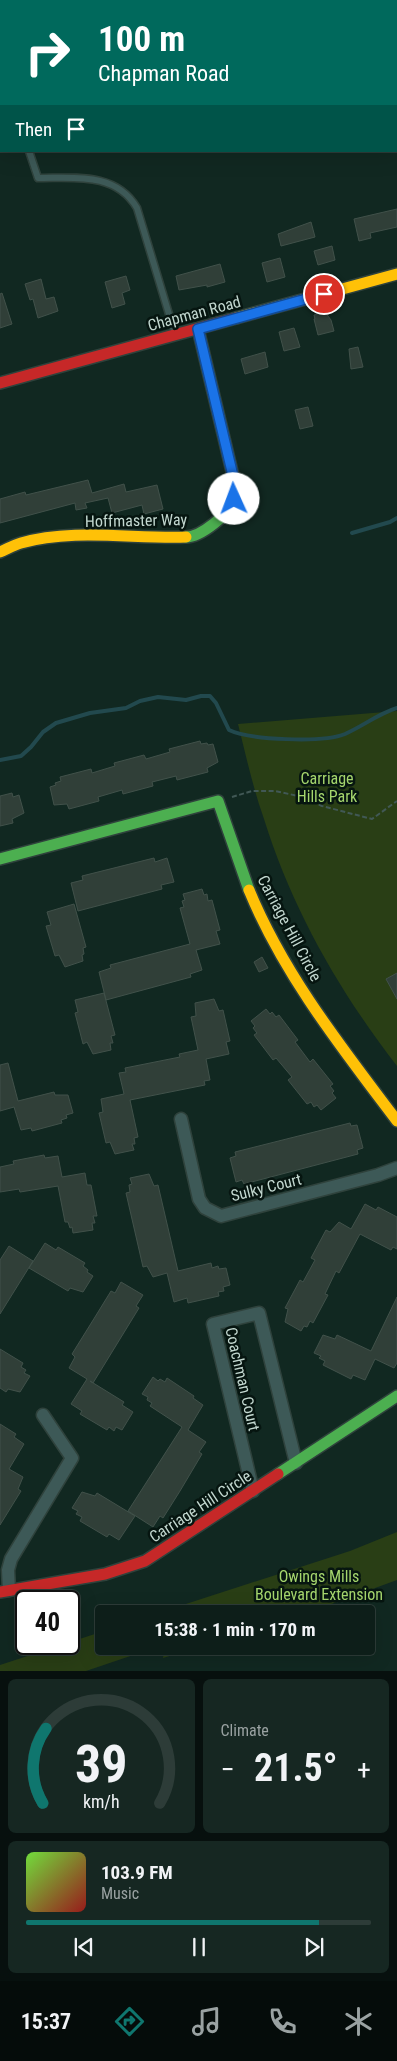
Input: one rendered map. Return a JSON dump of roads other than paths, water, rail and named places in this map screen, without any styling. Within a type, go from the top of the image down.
[{"type":"street","name":"Chapman Road","points":[[0,383],[397,274]]},
{"type":"street","name":"Hoffmaster Way","points":[[0,552],[20,543],[46,538],[78,536],[191,537],[203,533],[222,515],[234,499],[234,480],[198,329]]},
{"type":"street","name":"Carriage Hill Circle","points":[[0,859],[218,801],[251,894],[282,956],[316,1011],[397,1121]]},
{"type":"street","name":"Sulky Court","points":[[181,1119],[200,1199],[206,1208],[221,1216],[378,1175],[397,1168]]},
{"type":"street","name":"Coachman Court","points":[[254,1492],[212,1324],[259,1313],[296,1463]]},
{"type":"street","name":"Carriage Hill Circle","points":[[5,1591],[105,1574],[145,1561],[254,1492],[397,1396]]},
{"type":"street","points":[[5,1591],[11,1559],[72,1458],[43,1415]]},
{"type":"lane","points":[[29,152],[38,178],[100,180],[122,189],[131,196],[137,208],[176,335]]},
{"type":"waterway","points":[[352,533],[390,522],[397,518]]},
{"type":"waterway","points":[[0,760],[21,756],[43,732],[56,723],[90,713],[126,708],[140,701],[158,697],[186,700],[210,696],[216,703],[229,730],[253,736],[287,739],[335,737],[345,734],[383,713],[397,708]]},
{"type":"park label","name":"Carriage Hills Park","points":[[327,787]]},
{"type":"park label","name":"Owings Mills Boulevard Extension","points":[[319,1585]]}]
